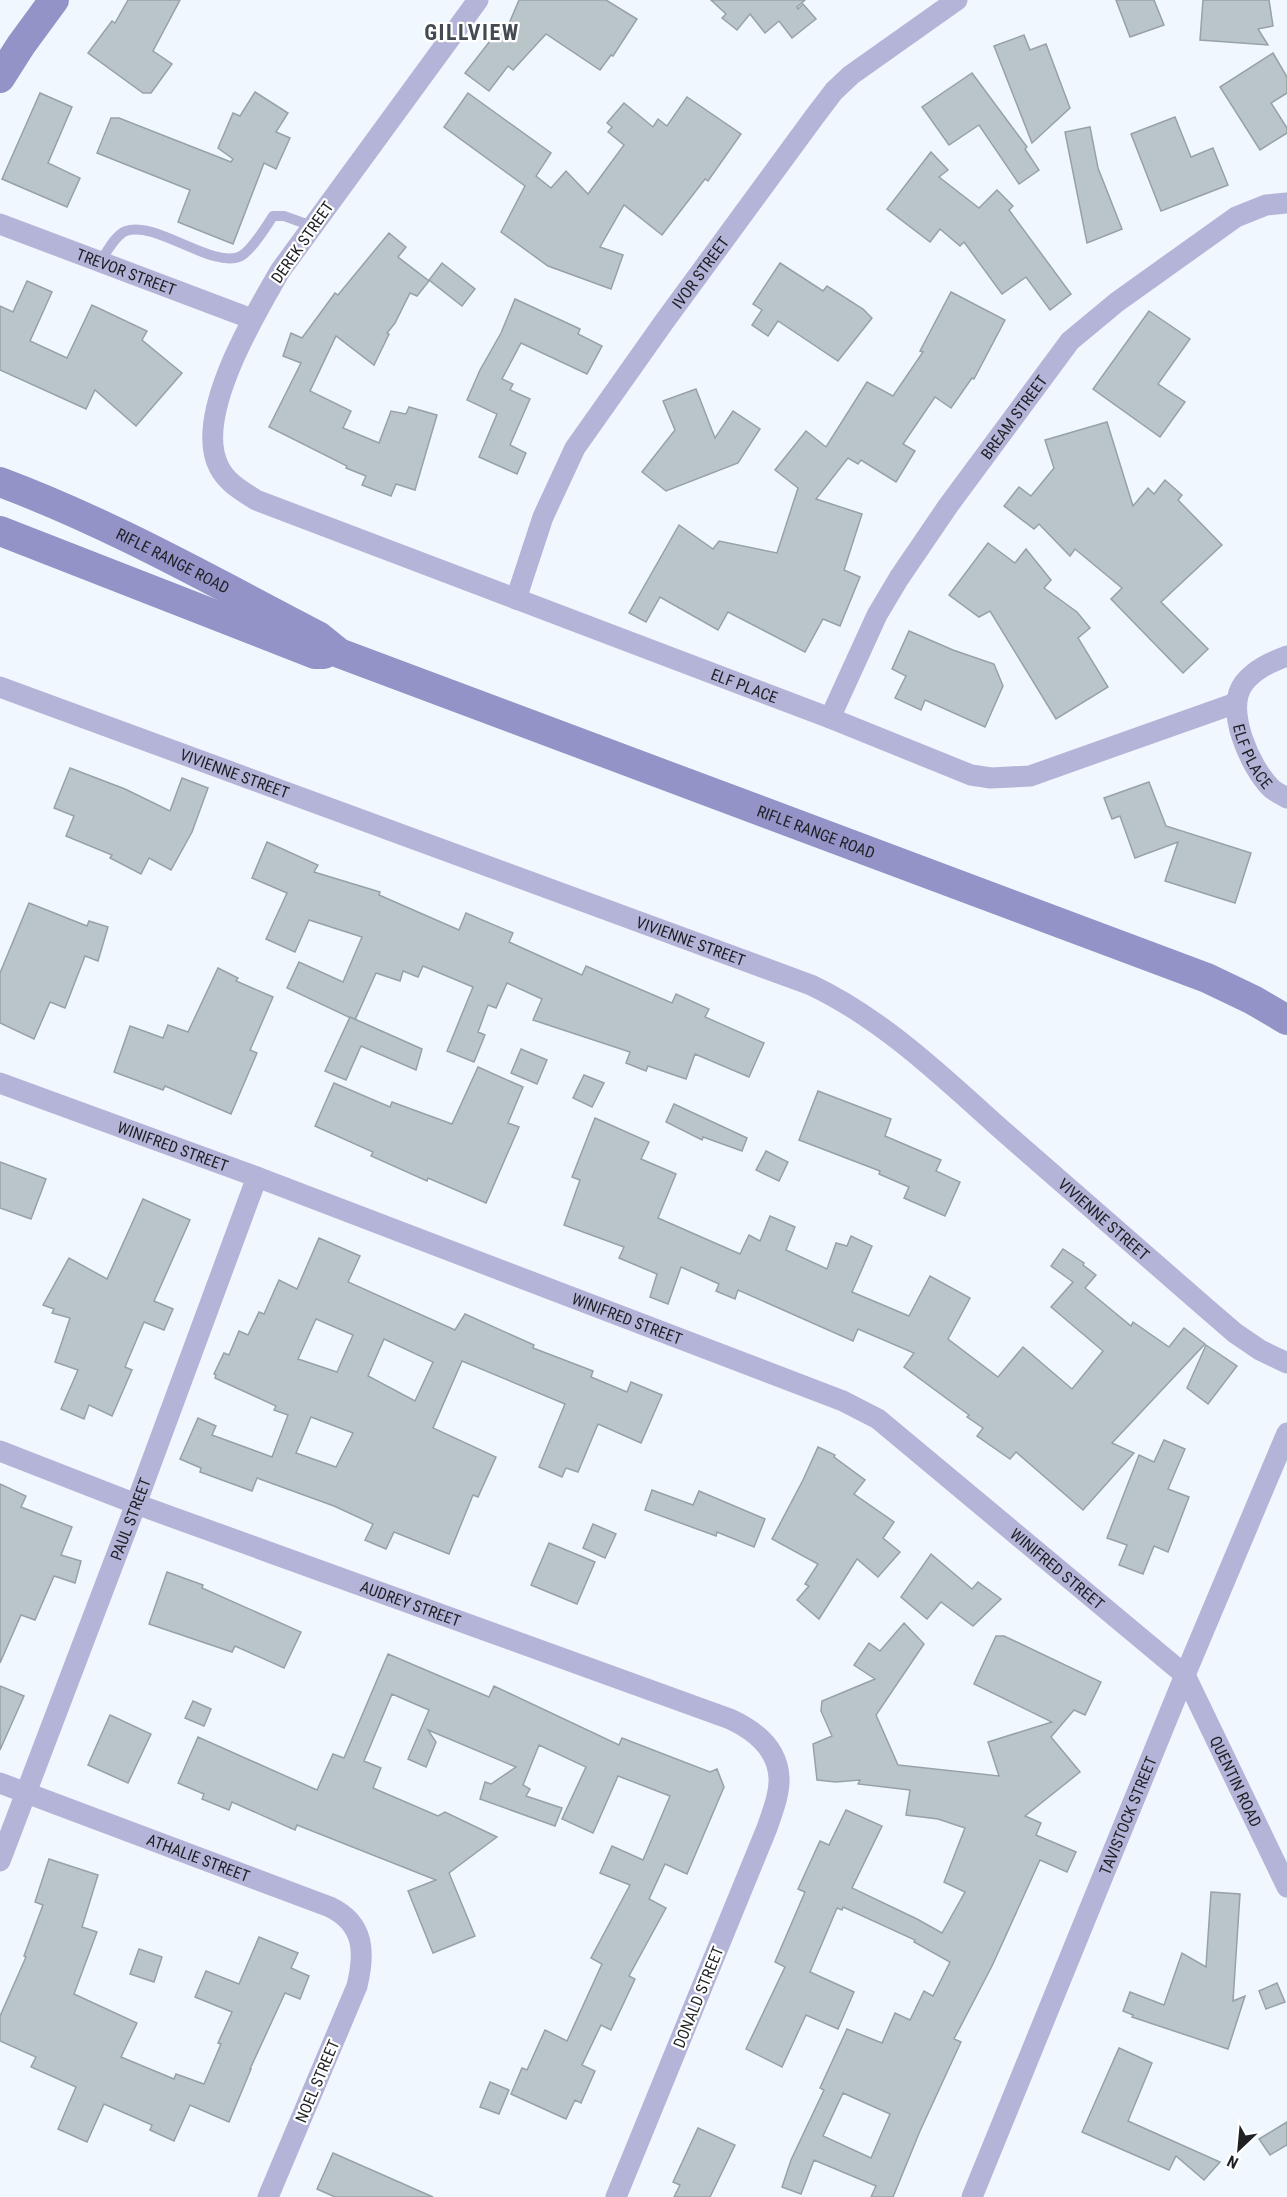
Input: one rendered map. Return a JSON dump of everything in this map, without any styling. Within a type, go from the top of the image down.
[{"type":"main road","points":[[0,78],[54,0]]},
{"type":"main road","name":"RIFLE RANGE ROAD","points":[[0,482],[65,508],[164,556],[318,636],[339,653],[1208,978],[1254,1000],[1287,1020]]},
{"type":"main road","name":"RIFLE RANGE ROAD","points":[[0,531],[315,654],[339,653]]},
{"type":"street","name":"DEREK STREET","points":[[256,500],[233,485],[219,468],[211,433],[225,381],[252,319],[280,272],[312,226],[477,0]]},
{"type":"street","name":"IVOR STREET","points":[[516,599],[543,517],[575,448],[808,125],[834,91],[850,75],[957,0]]},
{"type":"street","name":"BREAM STREET","points":[[830,718],[873,624],[899,578],[1065,346],[1083,328],[1117,302],[1236,218],[1266,205],[1287,203]]},
{"type":"street","name":"TREVOR STREET","points":[[0,224],[252,319]]},
{"type":"street","name":"ELF PLACE","points":[[256,500],[830,718],[971,775],[991,778],[1030,776],[1236,703]]},
{"type":"street","name":"ELF PLACE","points":[[1287,656],[1254,672],[1243,684],[1236,703],[1237,722],[1256,766],[1271,788],[1287,798]]},
{"type":"street","name":"VIVIENNE STREET","points":[[0,687],[800,981],[836,997],[875,1022],[964,1096],[1235,1333],[1260,1350],[1287,1363]]},
{"type":"street","name":"WINIFRED STREET","points":[[0,1083],[257,1177],[865,1411],[899,1435],[1185,1675]]},
{"type":"street","name":"PAUL STREET","points":[[0,1860],[136,1504],[257,1177]]},
{"type":"street","name":"TAVISTOCK STREET","points":[[972,2197],[1185,1675],[1287,1433]]},
{"type":"street","name":"AUDREY STREET","points":[[0,1451],[136,1504],[737,1722],[757,1734],[768,1747],[779,1778],[776,1796]]},
{"type":"street","name":"QUENTIN ROAD","points":[[1185,1675],[1287,1887]]},
{"type":"street","name":"ATHALIE STREET","points":[[0,1783],[339,1911],[357,1931],[362,1964]]},
{"type":"street","name":"DONALD STREET","points":[[616,2197],[767,1828],[776,1796]]},
{"type":"street","name":"NOEL STREET","points":[[268,2197],[357,1986],[362,1964]]},
{"type":"lane","points":[[100,262],[115,240],[126,231],[142,229],[208,254],[231,258],[242,255],[261,234],[273,216],[284,216],[312,226]]},
{"type":"building","points":[[128,0],[180,0],[153,51],[172,64],[151,93],[143,93],[88,53],[112,21],[115,23]]},
{"type":"building","points":[[519,0],[606,0],[637,19],[613,56],[611,55],[600,70],[546,34],[513,70],[508,66],[489,91],[465,73],[504,23],[508,26]]},
{"type":"building","points":[[711,0],[805,0],[797,7],[798,9],[803,4],[816,19],[792,38],[779,21],[765,33],[750,14],[737,30],[722,18],[726,14]]},
{"type":"building","points":[[1116,0],[1154,0],[1164,25],[1130,37]]},
{"type":"building","points":[[1203,0],[1269,0],[1273,26],[1258,29],[1268,45],[1200,40]]},
{"type":"building","points":[[1024,35],[1030,50],[1046,44],[1070,108],[1032,143],[994,46]]},
{"type":"building","points":[[1273,53],[1287,77],[1287,93],[1271,103],[1287,128],[1287,133],[1260,150],[1220,87]]},
{"type":"building","points":[[972,73],[1027,147],[1025,149],[1039,170],[1019,184],[979,125],[949,145],[922,107]]},
{"type":"building","points":[[255,92],[288,113],[276,132],[290,138],[276,169],[264,163],[233,244],[178,222],[190,190],[97,153],[111,118],[119,118],[231,162],[233,159],[218,148],[233,113],[240,116]]},
{"type":"building","points":[[40,93],[72,107],[48,163],[80,178],[67,207],[2,179]]},
{"type":"building","points":[[468,93],[551,153],[536,176],[551,188],[566,171],[588,194],[624,145],[608,132],[612,127],[607,123],[624,103],[653,127],[658,119],[667,126],[687,97],[741,134],[708,181],[705,179],[662,235],[624,205],[600,247],[623,255],[611,289],[548,266],[501,232],[525,186],[444,127]]},
{"type":"building","points":[[1175,117],[1191,157],[1213,148],[1228,185],[1161,211],[1131,134]]},
{"type":"building","points":[[1090,127],[1098,168],[1122,229],[1087,243],[1065,132]]},
{"type":"building","points":[[931,152],[948,170],[939,177],[979,208],[997,190],[1013,206],[1009,210],[1071,294],[1050,310],[1026,277],[1002,294],[964,242],[960,246],[940,229],[930,242],[887,209]]},
{"type":"building","points":[[389,233],[406,247],[398,257],[429,281],[417,296],[410,293],[395,323],[387,333],[389,334],[374,365],[336,336],[310,391],[351,411],[343,428],[379,443],[391,411],[406,414],[409,407],[437,415],[415,490],[396,484],[391,496],[362,485],[366,476],[346,468],[347,466],[269,427],[301,363],[283,356],[291,333],[302,338],[335,293],[338,295]]},
{"type":"building","points":[[442,263],[475,289],[462,306],[429,280]]},
{"type":"building","points":[[780,263],[823,291],[827,286],[863,309],[872,318],[838,361],[778,321],[768,336],[752,325],[762,310],[753,304]]},
{"type":"building","points":[[27,281],[52,292],[30,341],[67,358],[92,305],[147,331],[142,340],[182,373],[136,426],[95,390],[86,409],[0,370],[0,306],[13,312]]},
{"type":"building","points":[[951,292],[1005,320],[974,379],[972,378],[951,408],[935,397],[903,444],[915,451],[896,482],[861,460],[858,464],[848,458],[816,499],[862,514],[844,570],[860,577],[840,626],[823,619],[805,652],[728,612],[718,630],[660,597],[646,622],[629,613],[679,525],[713,549],[719,541],[777,553],[798,488],[775,470],[806,431],[826,447],[867,382],[893,396],[923,352],[920,351]]},
{"type":"building","points":[[515,299],[580,329],[578,334],[602,346],[587,374],[521,343],[502,379],[513,384],[510,390],[530,399],[510,445],[526,453],[517,474],[479,457],[497,414],[467,400],[480,370],[501,333]]},
{"type":"building","points":[[1149,311],[1190,339],[1158,384],[1185,402],[1160,437],[1093,389]]},
{"type":"building","points":[[696,389],[715,438],[733,411],[760,429],[738,463],[666,491],[642,472],[675,430],[663,401]]},
{"type":"building","points":[[1107,422],[1133,506],[1148,488],[1154,494],[1165,480],[1182,495],[1178,500],[1222,545],[1161,602],[1208,649],[1183,673],[1111,599],[1122,588],[1075,549],[1070,556],[1039,524],[1034,529],[1004,506],[1019,487],[1031,496],[1054,468],[1045,440]]},
{"type":"building","points":[[988,543],[1015,563],[1026,549],[1051,580],[1044,588],[1077,612],[1090,628],[1078,638],[1108,687],[1056,719],[990,611],[979,617],[949,595]]},
{"type":"building","points":[[909,631],[994,664],[1003,686],[985,727],[925,700],[921,710],[895,698],[906,676],[892,669]]},
{"type":"building","points":[[70,768],[125,789],[170,811],[182,778],[208,788],[192,832],[171,870],[149,858],[141,874],[110,858],[112,855],[66,836],[74,816],[54,808]]},
{"type":"building","points":[[1149,782],[1166,826],[1251,853],[1235,903],[1165,881],[1178,842],[1135,858],[1120,816],[1112,819],[1104,798]]},
{"type":"building","points":[[267,842],[318,865],[314,872],[380,892],[379,895],[459,930],[466,913],[513,933],[509,942],[582,975],[586,966],[672,1003],[676,994],[709,1009],[705,1017],[764,1043],[749,1077],[695,1054],[686,1079],[648,1066],[646,1071],[626,1063],[630,1052],[533,1020],[542,999],[507,983],[496,1008],[488,1005],[478,1032],[485,1035],[474,1062],[447,1051],[473,987],[423,966],[418,977],[403,971],[400,981],[376,973],[355,1020],[287,988],[299,962],[343,982],[362,937],[309,920],[295,952],[266,939],[287,893],[252,878]]},
{"type":"building","points":[[29,903],[87,926],[89,921],[108,927],[98,961],[85,956],[65,1008],[50,1002],[34,1039],[0,1023],[0,973]]},
{"type":"building","points":[[218,968],[238,978],[236,981],[273,997],[250,1050],[257,1053],[231,1114],[165,1086],[163,1090],[114,1072],[130,1026],[163,1038],[168,1025],[188,1032]]},
{"type":"building","points":[[350,1017],[422,1049],[416,1070],[361,1046],[346,1080],[325,1071]]},
{"type":"building","points":[[521,1049],[547,1060],[537,1084],[511,1073]]},
{"type":"building","points":[[478,1067],[523,1087],[508,1123],[519,1127],[486,1203],[428,1178],[427,1181],[371,1156],[373,1152],[315,1126],[334,1083],[390,1107],[392,1102],[452,1124]]},
{"type":"building","points":[[584,1075],[604,1083],[592,1107],[573,1098]]},
{"type":"building","points":[[818,1091],[891,1119],[885,1136],[941,1160],[936,1171],[960,1182],[945,1216],[904,1198],[909,1187],[879,1174],[880,1171],[799,1140]]},
{"type":"building","points":[[674,1104],[747,1138],[742,1151],[703,1137],[702,1140],[666,1122]]},
{"type":"building","points":[[595,1118],[649,1142],[641,1159],[676,1174],[658,1218],[740,1254],[749,1235],[760,1241],[770,1216],[795,1227],[786,1250],[827,1269],[836,1243],[847,1246],[851,1236],[872,1246],[852,1292],[909,1316],[930,1276],[970,1298],[948,1339],[998,1377],[1023,1347],[1072,1389],[1103,1351],[1051,1307],[1073,1282],[1051,1266],[1063,1249],[1084,1263],[1083,1265],[1096,1275],[1085,1288],[1131,1326],[1133,1322],[1169,1347],[1184,1328],[1205,1344],[1112,1443],[1134,1453],[1083,1510],[1016,1452],[1010,1459],[977,1436],[983,1428],[904,1367],[914,1353],[858,1329],[853,1341],[738,1290],[735,1299],[716,1291],[719,1284],[681,1267],[668,1304],[650,1297],[657,1274],[619,1258],[624,1247],[564,1225],[580,1180],[572,1177]]},
{"type":"building","points":[[766,1151],[788,1162],[779,1181],[756,1170]]},
{"type":"building","points":[[0,1162],[46,1179],[31,1219],[0,1208]]},
{"type":"building","points":[[143,1199],[190,1220],[154,1301],[173,1309],[164,1330],[144,1322],[125,1367],[132,1370],[112,1416],[89,1405],[84,1419],[61,1409],[78,1370],[55,1362],[70,1318],[52,1313],[54,1309],[43,1305],[69,1258],[107,1279]]},
{"type":"building","points":[[319,1238],[360,1256],[348,1282],[455,1330],[465,1314],[534,1345],[533,1348],[593,1371],[591,1377],[627,1392],[631,1382],[662,1395],[641,1443],[598,1424],[578,1472],[566,1468],[562,1477],[539,1467],[565,1404],[462,1361],[433,1428],[496,1457],[478,1497],[473,1495],[449,1554],[394,1532],[386,1549],[365,1540],[373,1524],[334,1506],[257,1478],[252,1491],[200,1472],[201,1468],[180,1459],[198,1418],[216,1426],[212,1435],[272,1457],[288,1415],[274,1410],[276,1406],[215,1378],[214,1374],[224,1353],[229,1355],[239,1331],[248,1335],[259,1312],[264,1314],[279,1280],[297,1289]],"holes":[[[316,1319],[353,1335],[337,1372],[298,1359]],[[384,1339],[433,1362],[415,1401],[368,1376]],[[311,1417],[353,1433],[336,1467],[296,1453]]]},
{"type":"building","points":[[1206,1345],[1237,1366],[1208,1404],[1187,1388]]},
{"type":"building","points":[[1164,1440],[1185,1449],[1168,1489],[1189,1497],[1168,1552],[1154,1546],[1143,1574],[1119,1565],[1127,1545],[1107,1538],[1139,1455],[1154,1462]]},
{"type":"building","points":[[818,1447],[835,1455],[834,1457],[865,1480],[854,1494],[894,1522],[883,1538],[900,1552],[878,1577],[857,1559],[819,1619],[797,1600],[809,1586],[805,1584],[818,1564],[772,1539]]},
{"type":"building","points":[[0,1484],[26,1496],[21,1507],[72,1527],[61,1555],[81,1561],[75,1583],[54,1576],[35,1620],[21,1615],[0,1663]]},
{"type":"building","points":[[652,1490],[693,1505],[699,1491],[765,1519],[754,1547],[717,1532],[716,1536],[645,1510]]},
{"type":"building","points":[[593,1524],[616,1534],[605,1558],[583,1548]]},
{"type":"building","points":[[549,1543],[595,1562],[577,1604],[531,1585]]},
{"type":"building","points":[[931,1554],[972,1589],[978,1582],[1001,1599],[973,1626],[941,1602],[927,1619],[901,1597]]},
{"type":"building","points":[[167,1572],[203,1585],[202,1588],[301,1632],[284,1668],[235,1646],[232,1652],[149,1624]]},
{"type":"building","points":[[904,1623],[924,1644],[876,1715],[898,1765],[999,1776],[988,1742],[1052,1722],[974,1684],[996,1636],[1004,1636],[1101,1682],[1085,1715],[1074,1710],[1051,1737],[1080,1772],[1025,1816],[1041,1823],[1036,1835],[1076,1852],[1067,1872],[1040,1860],[992,1966],[954,2039],[961,2042],[893,2197],[871,2197],[876,2186],[814,2160],[801,2194],[782,2187],[791,2160],[824,2090],[820,2088],[847,2029],[882,2043],[895,2013],[910,2020],[924,1991],[933,1996],[950,1962],[914,1942],[915,1940],[843,1907],[842,1910],[837,1908],[810,1972],[854,1992],[838,2029],[806,2015],[782,2067],[746,2049],[785,1967],[775,1962],[805,1892],[798,1889],[820,1841],[829,1845],[846,1810],[882,1826],[852,1888],[942,1933],[965,1892],[944,1882],[965,1828],[938,1819],[906,1815],[910,1790],[858,1784],[860,1780],[836,1782],[817,1780],[813,1744],[832,1736],[821,1711],[822,1701],[875,1679],[854,1665],[869,1643],[880,1651]],"holes":[[[843,2093],[890,2114],[871,2158],[823,2136]]]},
{"type":"building","points":[[388,1654],[489,1697],[494,1686],[619,1745],[622,1738],[710,1772],[717,1769],[724,1787],[687,1874],[665,1864],[649,1899],[666,1908],[629,1976],[635,1979],[611,2030],[601,2025],[582,2065],[595,2071],[581,2103],[575,2100],[566,2119],[511,2094],[522,2068],[527,2070],[545,2030],[567,2041],[602,1964],[591,1958],[630,1885],[600,1873],[612,1846],[643,1860],[670,1796],[618,1776],[593,1833],[562,1819],[586,1767],[539,1745],[523,1785],[530,1789],[526,1796],[562,1808],[555,1826],[480,1799],[485,1782],[491,1784],[516,1767],[428,1730],[436,1742],[426,1767],[408,1759],[429,1710],[392,1694],[364,1761],[381,1768],[373,1788],[438,1816],[445,1812],[497,1837],[449,1873],[475,1936],[433,1953],[408,1891],[436,1880],[297,1825],[295,1830],[232,1802],[229,1810],[202,1799],[204,1794],[178,1783],[198,1737],[317,1790],[333,1754],[344,1758]]},
{"type":"building","points":[[0,1686],[24,1696],[0,1750]]},
{"type":"building","points":[[193,1701],[211,1709],[204,1726],[185,1718]]},
{"type":"building","points":[[110,1715],[151,1734],[128,1783],[88,1765]]},
{"type":"building","points":[[49,1859],[98,1875],[82,1927],[97,1932],[74,1994],[137,2023],[121,2057],[174,2079],[176,2074],[204,2084],[221,2044],[218,2043],[232,2012],[195,1997],[206,1971],[239,1984],[259,1937],[298,1953],[291,1968],[309,1976],[300,1999],[285,1993],[250,2069],[229,2122],[190,2105],[174,2141],[150,2130],[152,2125],[104,2104],[87,2142],[58,2129],[76,2087],[31,2067],[36,2057],[0,2041],[0,2016],[26,1957],[24,1956],[43,1905],[35,1902]]},
{"type":"building","points":[[1211,1892],[1240,1894],[1233,2001],[1245,1996],[1228,2049],[1132,2017],[1133,2015],[1123,2011],[1130,1992],[1164,2005],[1182,1953],[1206,1967]]},
{"type":"building","points":[[139,1949],[162,1957],[154,1982],[130,1974]]},
{"type":"building","points":[[1277,1983],[1285,2002],[1266,2009],[1259,1991]]},
{"type":"building","points":[[1119,2048],[1152,2063],[1128,2121],[1220,2162],[1204,2180],[1176,2156],[1169,2170],[1082,2132]]},
{"type":"building","points":[[490,2082],[509,2090],[499,2114],[480,2107]]},
{"type":"building","points":[[1287,2122],[1287,2145],[1270,2155],[1259,2139]]},
{"type":"building","points":[[698,2128],[735,2145],[710,2197],[674,2197],[680,2185],[673,2182]]},
{"type":"building","points":[[333,2153],[433,2197],[335,2197],[317,2189]]},
{"type":"district","name":"GILLVIEW","points":[[472,32]]}]
